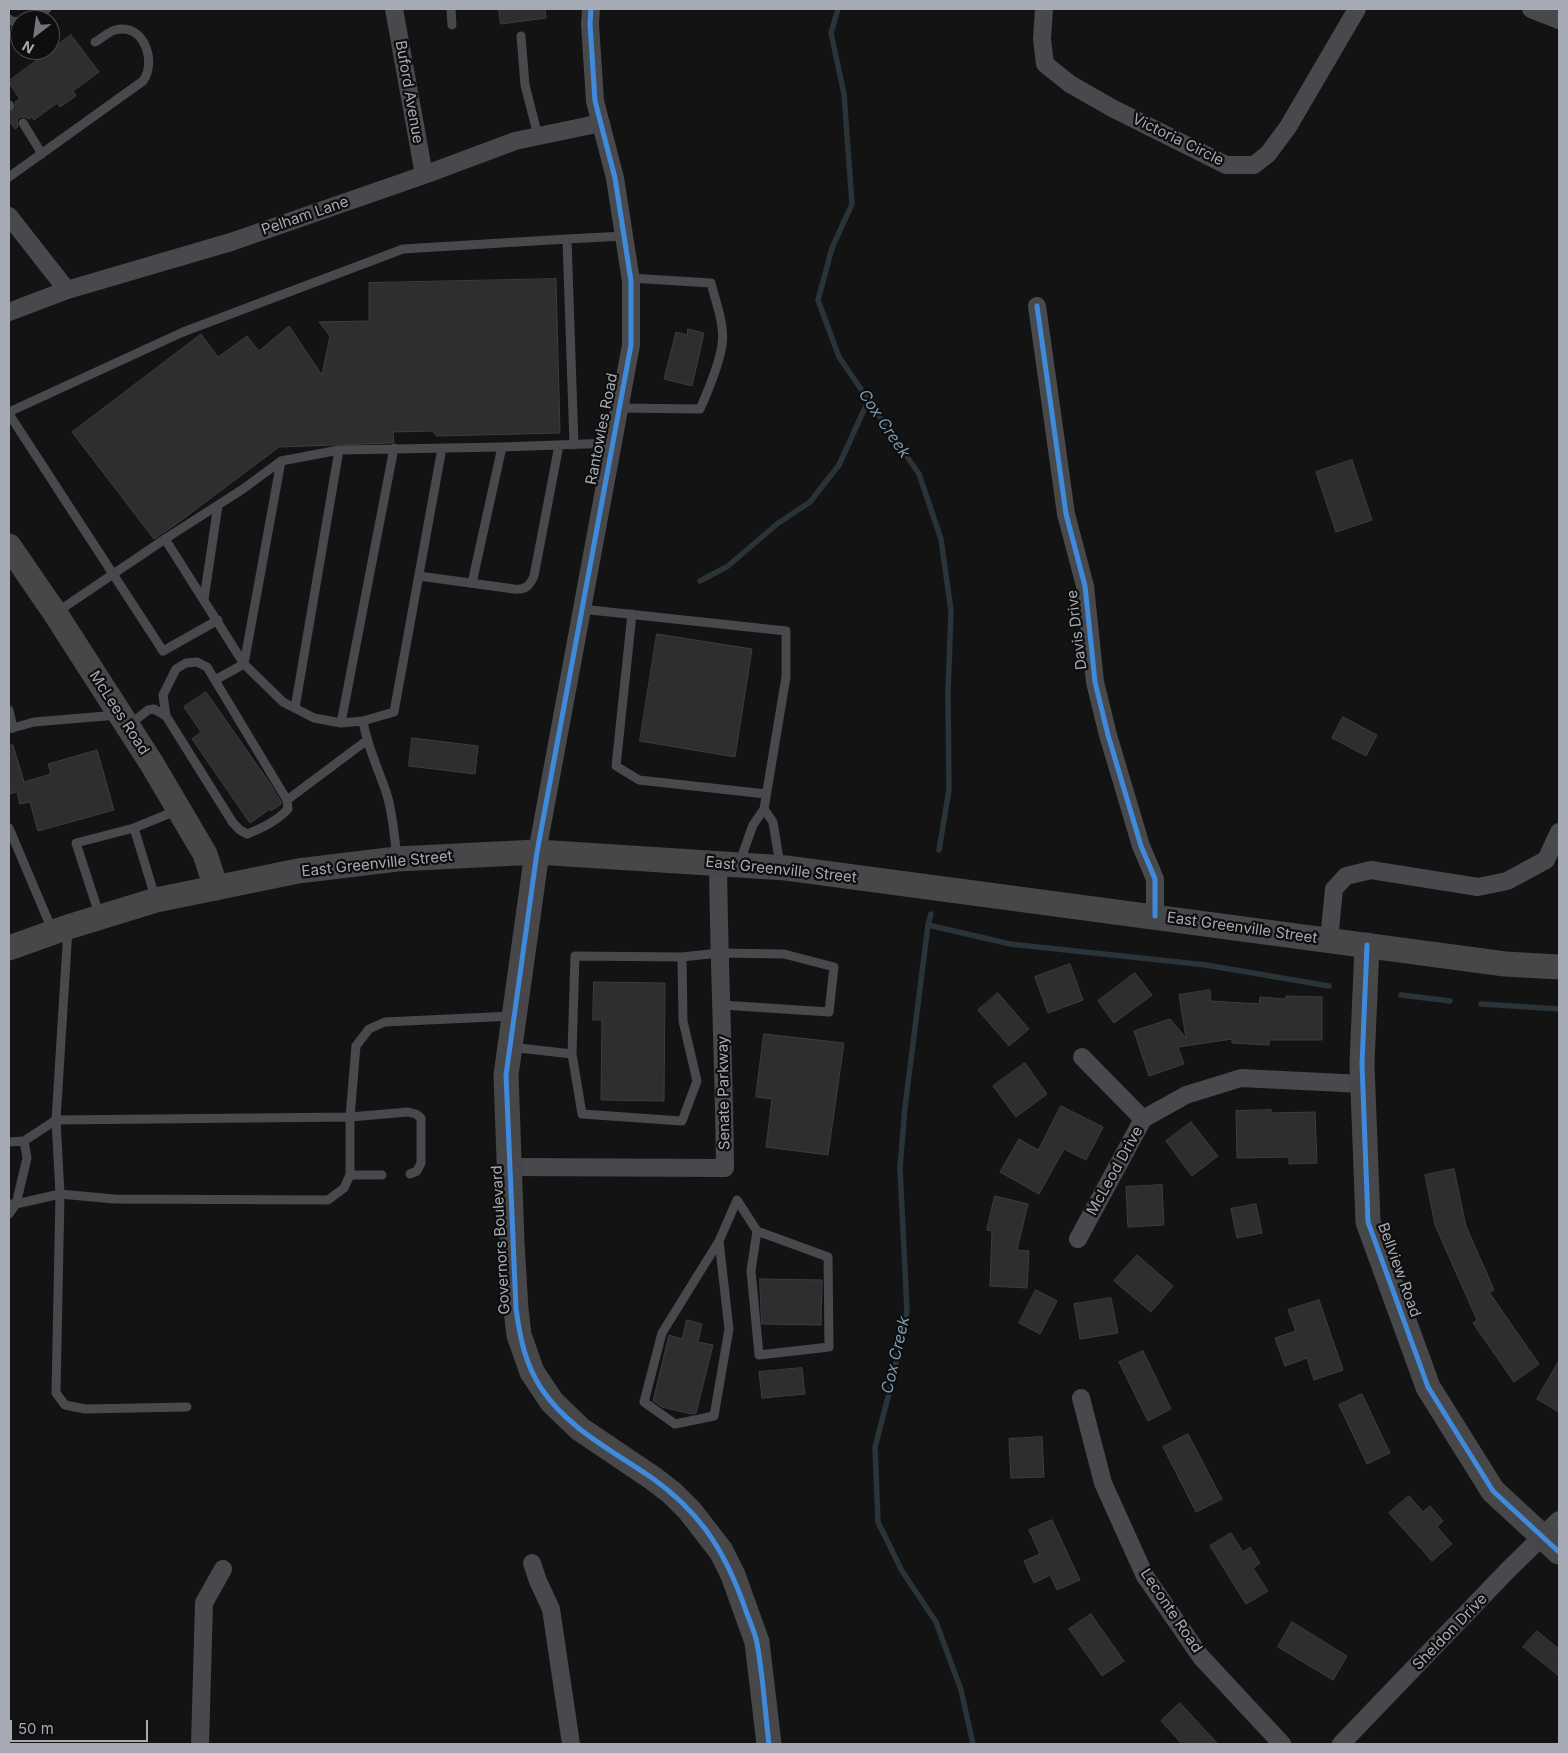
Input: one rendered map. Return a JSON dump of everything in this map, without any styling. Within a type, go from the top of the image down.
[{"type":"street","name":"Buford Avenue","points":[[394,9],[424,175]]},
{"type":"street","name":"Rantowles Road","points":[[537,852],[630,345],[630,278],[615,178],[595,101],[590,24],[591,9]]},
{"type":"street","name":"Victoria Circle","points":[[1044,9],[1042,39],[1045,64],[1070,84],[1112,108],[1226,165],[1254,165],[1268,154],[1288,127],[1357,9]]},
{"type":"street","points":[[1531,9],[1559,20]]},
{"type":"street","name":"Pelham Lane","points":[[9,312],[67,290],[231,242],[424,175],[515,141],[601,123]]},
{"type":"street","points":[[9,216],[67,290]]},
{"type":"street","name":"Davis Drive","points":[[1037,306],[1066,514],[1085,586],[1095,682],[1108,735],[1141,846],[1155,879],[1155,916]]},
{"type":"street","name":"McLees Road","points":[[9,546],[55,613],[180,810],[205,854],[216,888]]},
{"type":"street","points":[[1330,940],[1334,889],[1346,876],[1371,870],[1478,887],[1507,881],[1546,860],[1559,832]]},
{"type":"street","name":"East Greenville Street","points":[[9,948],[61,929],[156,900],[298,871],[397,858],[537,852],[780,868],[1155,916],[1505,964],[1559,967]]},
{"type":"street","name":"Governors Boulevard","points":[[537,852],[506,1074],[516,1310],[520,1335],[532,1372],[541,1388],[565,1416],[580,1430],[672,1493],[706,1530],[721,1552],[733,1575],[757,1642],[770,1744]]},
{"type":"street","name":"Senate Parkway","points":[[509,1167],[725,1168],[722,1004],[719,954],[728,864]]},
{"type":"street","name":"Bellview Road","points":[[1367,945],[1362,1055],[1368,1222],[1428,1387],[1493,1491],[1554,1536]]},
{"type":"street","points":[[1082,1057],[1143,1119]]},
{"type":"street","name":"McLeod Drive","points":[[1078,1239],[1143,1119],[1186,1095],[1242,1078],[1363,1084]]},
{"type":"street","name":"Leconte Road","points":[[1081,1398],[1103,1483],[1145,1576],[1201,1657],[1282,1744]]},
{"type":"street","name":"Sheldon Drive","points":[[1341,1744],[1506,1572],[1554,1536]]},
{"type":"street","points":[[532,1563],[551,1609],[571,1744]]},
{"type":"street","points":[[200,1744],[204,1603],[222,1569]]},
{"type":"lane","points":[[451,9],[452,25]]},
{"type":"lane","points":[[9,177],[143,81],[149,70],[149,55],[142,39],[129,31],[115,30],[95,42]]},
{"type":"lane","points":[[521,36],[525,85],[538,136]]},
{"type":"lane","points":[[23,123],[42,154]]},
{"type":"lane","points":[[218,620],[163,651],[9,413],[182,332],[403,248],[624,236]]},
{"type":"lane","points":[[567,239],[574,444]]},
{"type":"lane","points":[[619,408],[700,409],[722,345],[721,320],[712,283],[630,278]]},
{"type":"lane","points":[[55,613],[165,539],[244,489],[281,461],[339,450],[502,448],[612,443]]},
{"type":"lane","points":[[419,576],[523,590],[530,585],[534,576],[559,445]]},
{"type":"lane","points":[[341,723],[394,448]]},
{"type":"lane","points":[[165,539],[218,620],[244,664],[283,702],[314,718],[341,723],[363,722],[394,712],[442,448]]},
{"type":"lane","points":[[472,583],[502,448]]},
{"type":"lane","points":[[295,708],[339,450]]},
{"type":"lane","points":[[244,664],[281,461]]},
{"type":"lane","points":[[204,599],[218,505]]},
{"type":"lane","points":[[581,609],[786,631],[786,677],[764,809],[728,864]]},
{"type":"lane","points":[[632,614],[616,766],[639,780],[766,794]]},
{"type":"lane","points":[[197,662],[207,667],[215,680],[287,800],[288,810],[277,820],[247,834],[233,823],[166,716],[164,695],[176,669],[186,663],[197,662]]},
{"type":"lane","points":[[215,680],[244,664]]},
{"type":"lane","points":[[9,710],[11,729],[34,722],[124,720],[154,709],[166,716]]},
{"type":"lane","points":[[363,722],[366,741],[386,794],[397,858]]},
{"type":"lane","points":[[287,800],[366,741]]},
{"type":"lane","points":[[764,809],[773,822],[780,868]]},
{"type":"lane","points":[[100,917],[76,843],[134,828],[180,810]]},
{"type":"lane","points":[[9,828],[61,929],[56,1120],[60,1194],[56,1393],[65,1405],[85,1409],[187,1407]]},
{"type":"lane","points":[[134,828],[156,900]]},
{"type":"lane","points":[[682,957],[683,1022],[697,1081],[682,1121],[582,1114],[572,1054],[575,956],[682,957],[719,954],[784,954],[834,967],[829,1012],[722,1004]]},
{"type":"lane","points":[[12,1204],[60,1194],[114,1199],[328,1200],[344,1188],[350,1175],[350,1117],[356,1046],[369,1029],[385,1022],[514,1016]]},
{"type":"lane","points":[[510,1047],[572,1054]]},
{"type":"lane","points":[[9,1142],[24,1141],[56,1120],[350,1117],[408,1112],[416,1114],[421,1118],[421,1163],[417,1171],[410,1174]]},
{"type":"lane","points":[[9,1214],[27,1158],[24,1141]]},
{"type":"lane","points":[[350,1175],[382,1174]]},
{"type":"lane","points":[[719,1241],[729,1329],[714,1416],[675,1424],[644,1402],[662,1333],[719,1241],[737,1200],[757,1231],[828,1257],[829,1347],[759,1355],[751,1271],[757,1231]]},
{"type":"building","points":[[499,9],[545,9],[546,18],[501,24]]},
{"type":"building","points":[[71,35],[99,72],[73,91],[76,96],[60,107],[57,103],[34,120],[32,117],[28,119],[20,117],[17,120],[18,127],[15,129],[9,120],[9,112],[15,110],[15,102],[20,99],[9,81],[37,60],[60,60],[60,43]]},
{"type":"building","points":[[556,279],[560,433],[437,436],[432,431],[393,432],[394,442],[391,443],[279,447],[154,539],[72,432],[201,334],[218,357],[247,336],[259,351],[289,326],[322,375],[330,336],[319,322],[369,321],[369,283]]},
{"type":"building","points":[[688,329],[704,333],[692,386],[664,379],[676,332],[687,335]]},
{"type":"building","points":[[1352,460],[1372,520],[1336,532],[1316,472]]},
{"type":"building","points":[[657,634],[752,649],[735,757],[640,741]]},
{"type":"building","points":[[206,692],[281,802],[271,811],[270,809],[250,823],[192,739],[201,732],[184,707]]},
{"type":"building","points":[[1343,717],[1377,735],[1366,756],[1332,738]]},
{"type":"building","points":[[412,738],[478,746],[475,774],[409,766]]},
{"type":"building","points":[[9,745],[13,745],[24,782],[51,774],[48,764],[97,750],[114,810],[38,831],[30,802],[20,804],[17,792],[9,794]]},
{"type":"building","points":[[1070,964],[1083,1000],[1048,1013],[1035,977]]},
{"type":"building","points":[[1135,973],[1152,995],[1114,1023],[1098,1001]]},
{"type":"building","points":[[594,982],[665,983],[664,1101],[601,1100],[602,1020],[593,1020]]},
{"type":"building","points":[[1210,990],[1211,1001],[1259,1004],[1260,997],[1286,999],[1286,996],[1322,997],[1322,1040],[1269,1040],[1269,1045],[1232,1043],[1232,1039],[1178,1047],[1184,1064],[1149,1076],[1134,1031],[1170,1019],[1186,1038],[1179,995]]},
{"type":"building","points":[[998,993],[1029,1029],[1009,1046],[978,1010]]},
{"type":"building","points":[[764,1034],[844,1043],[828,1155],[766,1147],[772,1099],[756,1097]]},
{"type":"building","points":[[1025,1063],[1047,1094],[1016,1117],[993,1086]]},
{"type":"building","points":[[1061,1106],[1103,1127],[1086,1160],[1064,1149],[1039,1194],[1000,1172],[1019,1139],[1038,1150]]},
{"type":"building","points":[[1271,1110],[1271,1113],[1315,1112],[1317,1163],[1289,1164],[1289,1157],[1237,1158],[1236,1111]]},
{"type":"building","points":[[1191,1122],[1218,1156],[1192,1176],[1166,1141]]},
{"type":"building","points":[[1454,1169],[1466,1226],[1494,1290],[1489,1292],[1539,1364],[1514,1382],[1473,1323],[1477,1320],[1435,1225],[1425,1175]]},
{"type":"building","points":[[1162,1185],[1164,1225],[1128,1227],[1126,1187]]},
{"type":"building","points":[[995,1196],[1028,1204],[1017,1250],[1029,1251],[1027,1288],[990,1286],[992,1231],[987,1230]]},
{"type":"building","points":[[1256,1204],[1262,1233],[1237,1238],[1231,1209]]},
{"type":"building","points":[[1137,1255],[1173,1286],[1151,1312],[1114,1281]]},
{"type":"building","points":[[760,1279],[822,1280],[821,1325],[762,1324]]},
{"type":"building","points":[[1036,1290],[1057,1301],[1040,1334],[1019,1323]]},
{"type":"building","points":[[1111,1298],[1118,1333],[1080,1339],[1074,1304]]},
{"type":"building","points":[[1319,1300],[1343,1370],[1314,1380],[1307,1358],[1285,1366],[1275,1338],[1296,1331],[1288,1310]]},
{"type":"building","points":[[687,1320],[702,1324],[698,1342],[713,1345],[696,1413],[691,1414],[662,1407],[653,1401],[669,1335],[682,1339]]},
{"type":"building","points":[[1143,1351],[1171,1409],[1148,1421],[1119,1362]]},
{"type":"building","points":[[1559,1361],[1559,1412],[1537,1399]]},
{"type":"building","points":[[802,1368],[805,1394],[762,1398],[759,1372]]},
{"type":"building","points":[[1362,1394],[1390,1453],[1367,1464],[1339,1405]]},
{"type":"building","points":[[1188,1434],[1222,1499],[1196,1512],[1163,1447]]},
{"type":"building","points":[[1042,1437],[1044,1477],[1011,1478],[1009,1439]]},
{"type":"building","points":[[1409,1496],[1423,1512],[1430,1506],[1443,1521],[1437,1527],[1452,1544],[1432,1561],[1389,1513]]},
{"type":"building","points":[[1052,1520],[1080,1580],[1057,1590],[1050,1575],[1034,1583],[1024,1561],[1040,1554],[1029,1530]]},
{"type":"building","points":[[1231,1533],[1243,1552],[1250,1547],[1260,1563],[1253,1568],[1268,1591],[1246,1604],[1210,1546]]},
{"type":"building","points":[[1091,1614],[1124,1661],[1102,1676],[1069,1629]]},
{"type":"building","points":[[1292,1622],[1347,1656],[1333,1680],[1278,1647]]},
{"type":"building","points":[[1537,1631],[1559,1649],[1559,1676],[1523,1647]]},
{"type":"building","points":[[1180,1703],[1218,1744],[1182,1744],[1161,1721]]},
{"type":"waterway","name":"Cox Creek","points":[[838,9],[831,33],[844,94],[852,204],[832,248],[818,300],[839,357],[919,474],[941,539],[951,611],[948,694],[949,790],[939,850]]},
{"type":"waterway","points":[[700,581],[728,566],[777,524],[810,502],[839,465],[869,399]]},
{"type":"waterway","name":"Cox Creek","points":[[931,914],[928,925],[905,1107],[900,1168],[907,1311],[893,1378],[875,1447],[878,1522],[902,1571],[936,1622],[961,1690],[973,1744]]},
{"type":"waterway","points":[[928,925],[1010,944],[1206,965],[1329,986]]},
{"type":"waterway","points":[[1401,995],[1450,1001]]},
{"type":"waterway","points":[[1481,1004],[1559,1009]]},
{"type":"cycle path","points":[[591,9],[590,24],[595,101],[615,178],[631,281],[631,345],[537,852],[506,1075],[516,1309],[521,1340],[527,1360],[535,1379],[552,1402],[577,1427],[674,1495],[700,1523],[725,1560],[735,1581],[756,1639],[769,1744]]},
{"type":"cycle path","points":[[1037,306],[1066,514],[1085,586],[1095,682],[1108,735],[1141,846],[1155,879],[1155,916]]},
{"type":"cycle path","points":[[1367,945],[1362,1064],[1368,1222],[1428,1387],[1493,1491],[1559,1552]]}]
